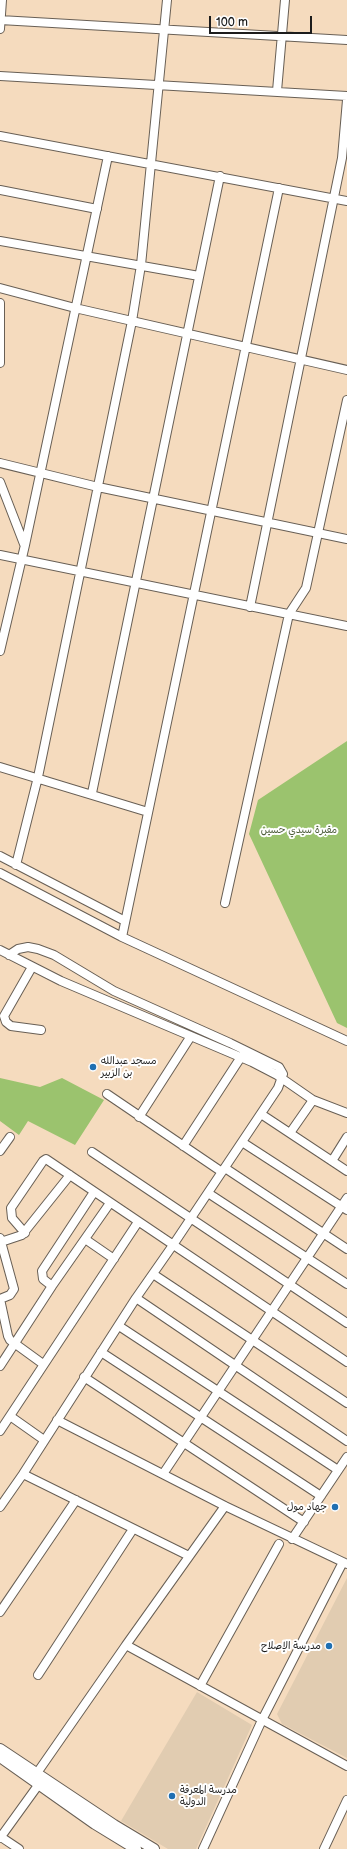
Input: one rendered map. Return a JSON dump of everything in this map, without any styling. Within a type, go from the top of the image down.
[{"type":"main road","points":[[0,1749],[95,1824],[136,1849]]},
{"type":"main road","points":[[0,1758],[38,1778],[154,1849]]},
{"type":"street","points":[[0,29],[2,0]]},
{"type":"street","points":[[16,865],[38,777],[132,321],[141,265],[160,84],[167,0]]},
{"type":"street","points":[[277,91],[285,0]]},
{"type":"street","points":[[0,20],[347,40]]},
{"type":"street","points":[[0,76],[160,84],[347,96]]},
{"type":"street","points":[[250,607],[342,158],[347,100]]},
{"type":"street","points":[[0,136],[347,201]]},
{"type":"street","points":[[0,651],[40,474],[108,156]]},
{"type":"street","points":[[92,793],[220,176]]},
{"type":"street","points":[[122,937],[279,188]]},
{"type":"street","points":[[0,190],[96,209]]},
{"type":"street","points":[[0,241],[87,255],[199,276]]},
{"type":"street","points":[[0,288],[75,308],[347,370]]},
{"type":"street","points":[[0,303],[0,363]]},
{"type":"street","points":[[225,903],[289,614],[306,588],[320,533],[347,400]]},
{"type":"street","points":[[0,455],[1,463],[40,474],[347,539]]},
{"type":"street","points":[[0,482],[24,545]]},
{"type":"street","points":[[0,556],[21,559],[347,626]]},
{"type":"street","points":[[0,767],[92,793],[148,812]]},
{"type":"street","points":[[0,856],[125,920]]},
{"type":"street","points":[[0,873],[29,890],[122,937],[347,1041]]},
{"type":"street","points":[[29,890],[33,874]]},
{"type":"street","points":[[0,1507],[23,1474],[136,1298],[261,1114],[282,1079],[282,1071],[279,1067],[230,1042],[114,991],[54,955],[38,948],[28,947],[18,949],[9,954]]},
{"type":"street","points":[[0,950],[61,981],[241,1057],[282,1079],[313,1100],[347,1113]]},
{"type":"street","points":[[32,967],[4,1016],[6,1022],[11,1026],[41,1030]]},
{"type":"street","points":[[139,1116],[192,1036]]},
{"type":"street","points":[[183,1146],[241,1057]]},
{"type":"street","points":[[107,1094],[183,1146],[347,1249]]},
{"type":"street","points":[[290,1133],[313,1100]]},
{"type":"street","points":[[261,1114],[347,1171]]},
{"type":"street","points":[[0,1151],[10,1137]]},
{"type":"street","points":[[332,1161],[347,1137]]},
{"type":"street","points":[[242,1142],[344,1208]]},
{"type":"street","points":[[92,1152],[347,1323]]},
{"type":"street","points":[[25,1233],[12,1218],[11,1208],[43,1160],[48,1160],[347,1362]]},
{"type":"street","points":[[43,1364],[15,1344],[8,1336],[0,1299],[10,1295],[14,1289],[1,1240],[20,1237],[25,1233],[70,1175]]},
{"type":"street","points":[[52,1286],[43,1278],[42,1271],[94,1192]]},
{"type":"street","points":[[208,1193],[347,1284]]},
{"type":"street","points":[[163,1474],[323,1233],[344,1208],[347,1198]]},
{"type":"street","points":[[0,1366],[52,1286],[110,1203]]},
{"type":"street","points":[[0,1431],[138,1222]]},
{"type":"street","points":[[85,1239],[114,1259]]},
{"type":"street","points":[[153,1274],[347,1403]]},
{"type":"street","points":[[136,1298],[347,1441]]},
{"type":"street","points":[[119,1326],[338,1470]]},
{"type":"street","points":[[101,1352],[321,1496]]},
{"type":"street","points":[[84,1377],[304,1522]]},
{"type":"street","points":[[10,1416],[44,1440]]},
{"type":"street","points":[[58,1420],[225,1506],[345,1563],[262,1720],[203,1849]]},
{"type":"street","points":[[292,1539],[338,1470],[346,1462]]},
{"type":"street","points":[[23,1474],[189,1556]]},
{"type":"street","points":[[0,1612],[76,1500]]},
{"type":"street","points":[[19,1849],[0,1837],[126,1645],[225,1506]]},
{"type":"street","points":[[38,1675],[133,1529]]},
{"type":"street","points":[[200,1686],[279,1544]]},
{"type":"street","points":[[126,1645],[347,1766]]},
{"type":"street","points":[[324,1849],[347,1800]]},
{"type":"shaded area","name":"مدرسة الإصلاح","points":[[347,1578],[347,1758],[282,1724],[277,1714]]},
{"type":"shaded area","points":[[197,1692],[252,1725],[196,1849],[168,1849],[121,1821]]},
{"type":"green space","name":"مقبرة سيدي حسين","points":[[347,741],[347,1028],[337,1023],[249,834],[258,800]]},
{"type":"green space","points":[[0,1078],[40,1087],[62,1078],[104,1100],[75,1145],[28,1121],[19,1135],[0,1121]]},
{"type":"place","name":"مسجد عبدالله بن الزبير","points":[[93,1067]]},
{"type":"place","name":"جهاد مول","points":[[335,1507]]},
{"type":"place","name":"مدرسة الإصلاح","points":[[329,1646]]},
{"type":"place","name":"مدرسة المعرفة الدولية","points":[[172,1796]]}]
